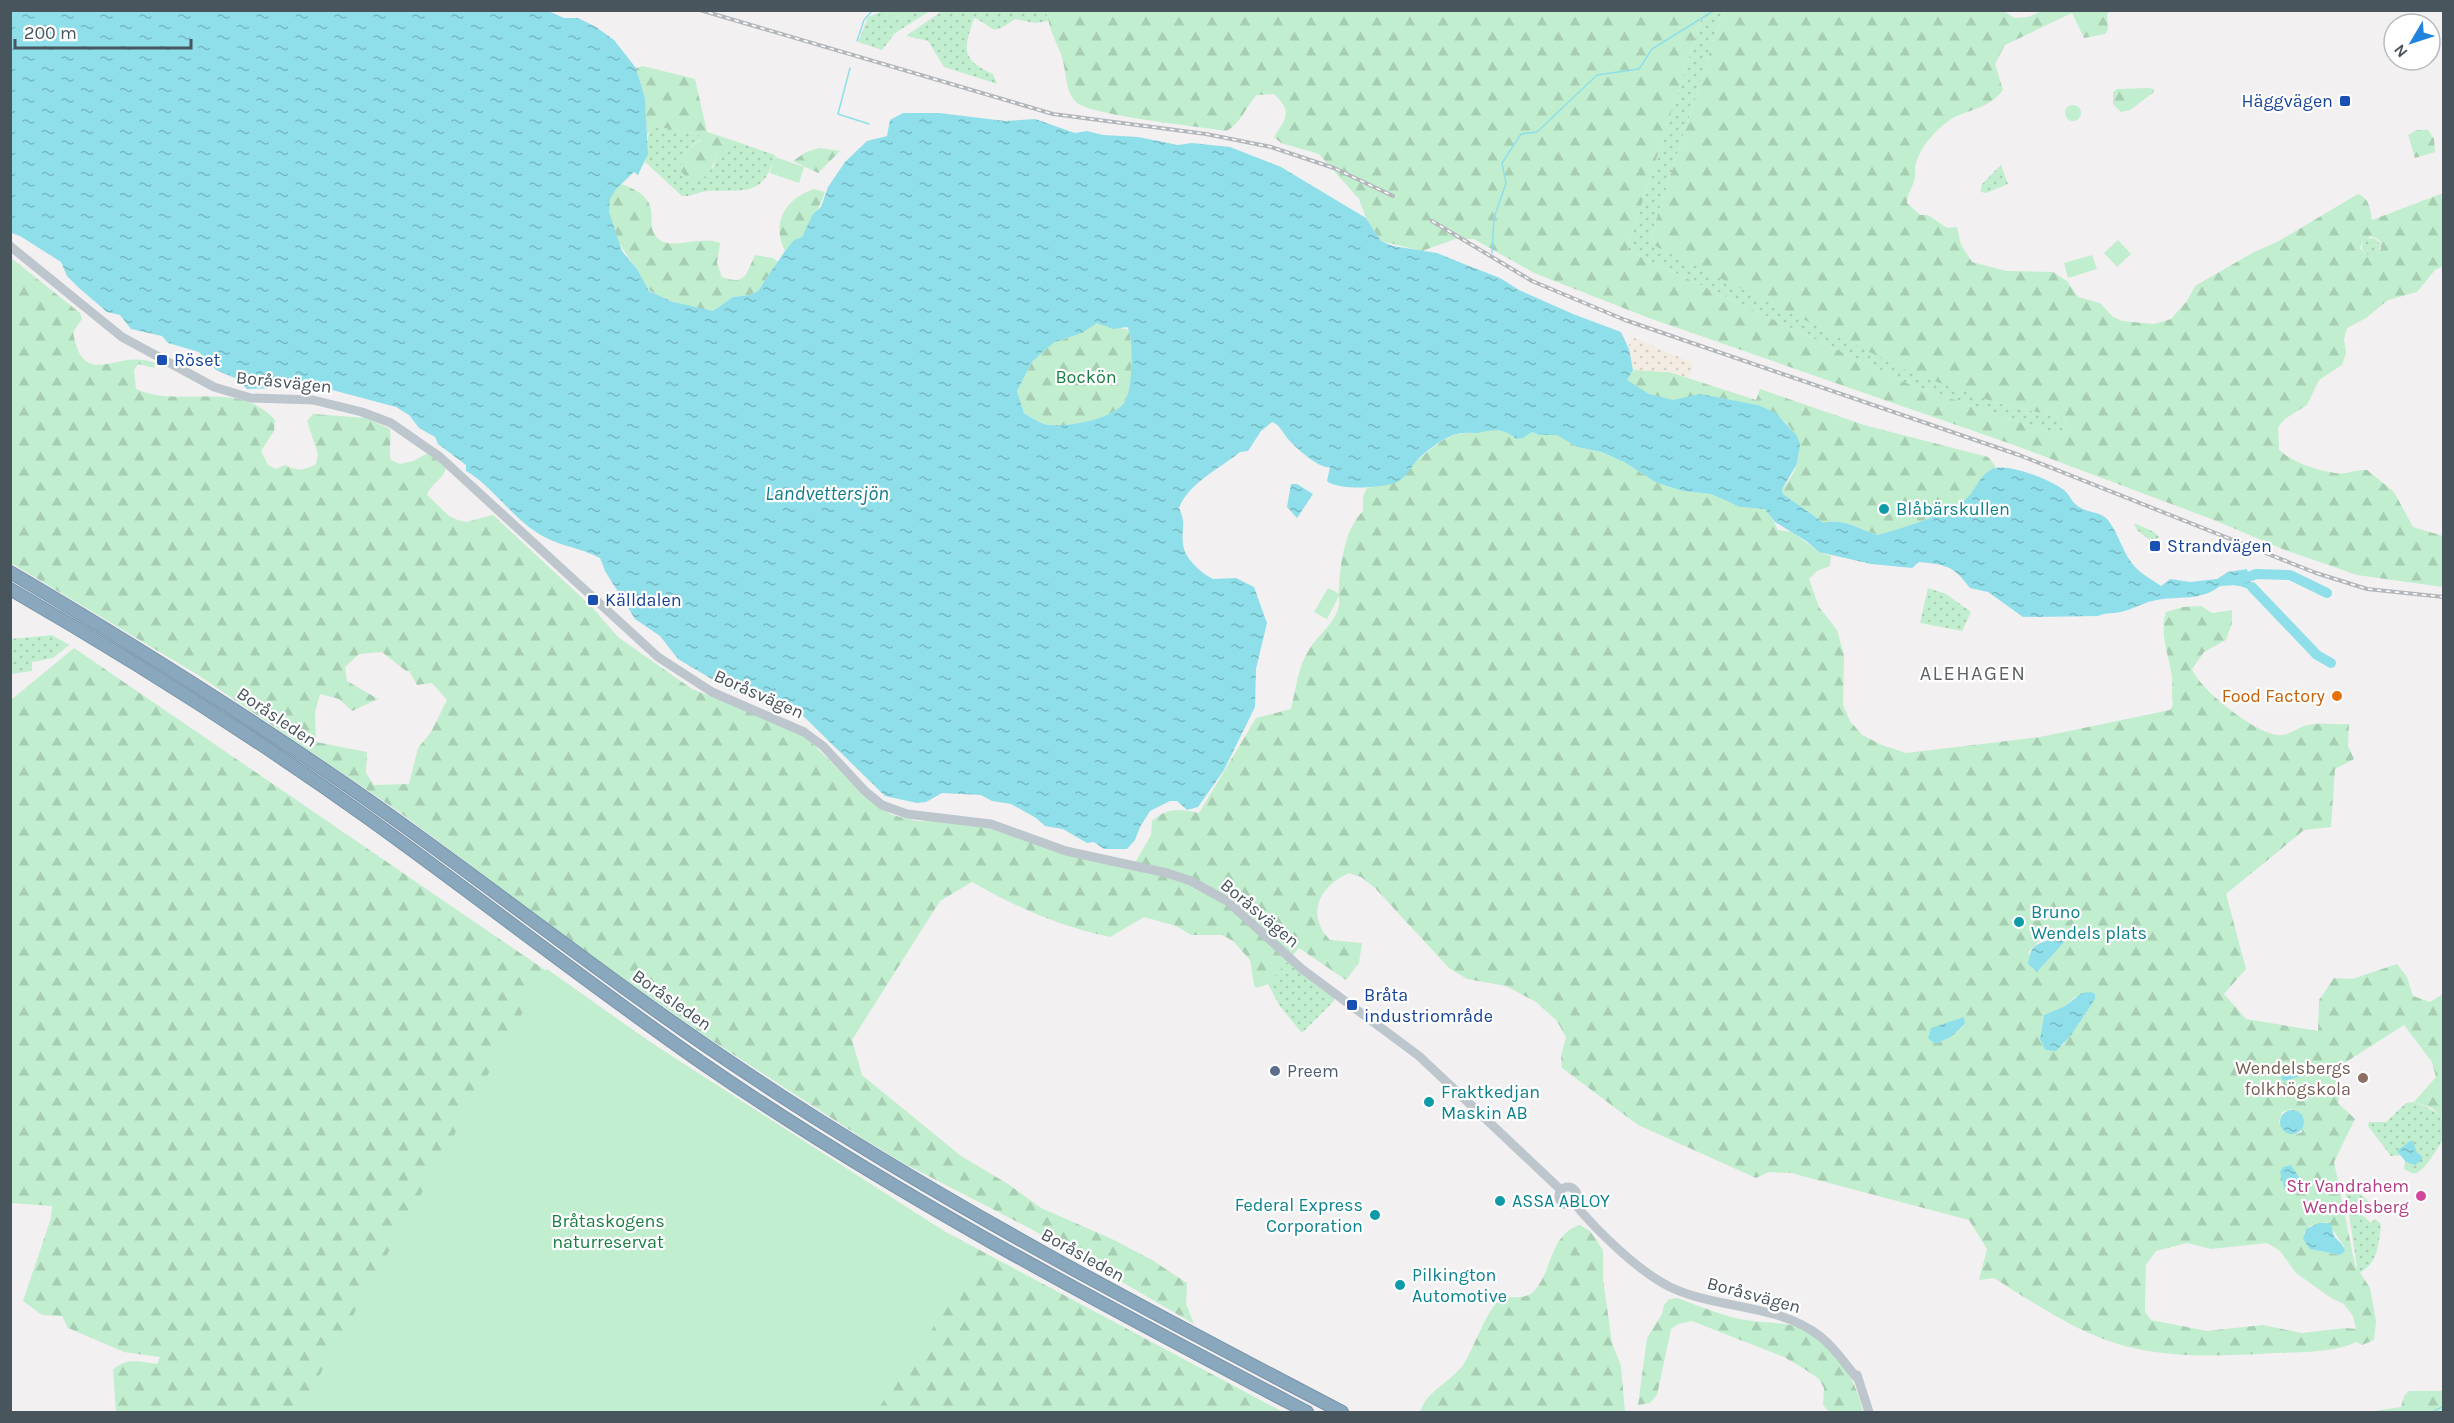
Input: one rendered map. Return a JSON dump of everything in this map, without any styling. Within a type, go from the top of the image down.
[{"type":"highway","name":"Boråsleden","points":[[10,572],[129,642],[274,735],[378,807],[668,1020],[845,1137],[1050,1258],[1342,1413]]},
{"type":"highway","name":"Boråsleden","points":[[10,589],[144,669],[265,747],[370,820],[696,1058],[804,1130],[1043,1273],[1307,1413]]},
{"type":"street","name":"Boråsvägen","points":[[10,246],[122,337],[213,387],[251,398],[334,403],[391,423],[440,457],[658,657],[712,692],[804,732],[830,752],[865,791],[882,805],[907,814],[991,824],[1075,854],[1167,873],[1215,893],[1234,907],[1302,969],[1419,1056],[1561,1190]]},
{"type":"street","points":[[1568,1186],[1574,1188],[1578,1196],[1574,1203],[1562,1203],[1559,1196],[1561,1190],[1568,1186]]},
{"type":"street","name":"Boråsvägen","points":[[1574,1203],[1649,1273],[1668,1286],[1692,1295],[1796,1322],[1829,1343],[1857,1378],[1869,1413]]},
{"type":"green space","points":[[2003,10],[2014,18],[2028,17],[2041,11],[2110,11],[2107,14],[2108,29],[2105,34],[2084,38],[2072,13],[2005,45],[1995,64],[2003,90],[1988,103],[1952,118],[1933,135],[1922,149],[1915,165],[1914,180],[1907,203],[1920,215],[1928,215],[1947,228],[1957,227],[1961,245],[1972,262],[2006,271],[2053,272],[2067,281],[2078,297],[2100,303],[2112,316],[2122,321],[2154,324],[2171,319],[2187,301],[2195,286],[2254,252],[2277,242],[2358,194],[2367,202],[2372,220],[2443,193],[2443,266],[2435,270],[2417,292],[2388,300],[2366,318],[2347,328],[2344,339],[2346,353],[2342,365],[2319,380],[2307,405],[2285,419],[2278,427],[2279,450],[2291,459],[2327,472],[2347,473],[2367,470],[2394,492],[2413,527],[2443,536],[2443,587],[2357,575],[2285,550],[2214,520],[2014,445],[1649,318],[1534,273],[1474,239],[1455,239],[1422,251],[1381,241],[1366,218],[1359,199],[1319,154],[1281,143],[1274,137],[1286,116],[1286,111],[1274,94],[1257,95],[1236,124],[1226,131],[1122,116],[1085,107],[1076,102],[1069,91],[1063,60],[1050,28],[1047,11],[1704,11],[1627,250],[1911,385],[2061,436],[2066,419],[1994,402],[1914,374],[1655,246],[1651,236],[1723,11]],"holes":[[[2371,236],[2380,241],[2381,249],[2375,254],[2366,255],[2360,248],[2362,243]]]},
{"type":"green space","points":[[882,11],[920,11],[896,18]]},
{"type":"green space","points":[[883,11],[896,18],[920,11],[930,11],[895,33],[882,50],[858,42],[868,17]]},
{"type":"green space","points":[[942,11],[1047,11],[1048,21],[1035,23],[1015,19],[1001,28],[993,29],[974,18],[968,38],[967,52],[982,69],[993,74],[997,84],[944,67],[928,41],[906,36]]},
{"type":"green space","points":[[1704,11],[1723,11],[1651,236],[1655,246],[1994,402],[2066,419],[2061,436],[1911,385],[1627,250]]},
{"type":"green space","points":[[643,66],[695,79],[707,132],[732,140],[720,151],[707,176],[691,178],[679,169],[685,151],[701,140],[698,134],[658,127],[651,129],[647,135],[645,98],[636,68]]},
{"type":"green space","points":[[2117,89],[2154,89],[2154,92],[2130,110],[2121,112],[2113,104],[2113,92]]},
{"type":"green space","points":[[2073,105],[2079,107],[2081,113],[2079,119],[2073,121],[2067,119],[2065,113],[2067,107]]},
{"type":"green space","points":[[658,127],[699,134],[701,139],[685,151],[713,168],[719,151],[732,140],[775,155],[775,157],[764,179],[750,189],[705,191],[682,196],[645,162],[649,133],[651,129]]},
{"type":"green space","points":[[2417,130],[2428,130],[2434,139],[2435,152],[2415,158],[2408,135]]},
{"type":"green space","points":[[820,148],[840,151],[818,173],[793,161],[806,152]]},
{"type":"green space","points":[[775,157],[804,167],[799,183],[770,173]]},
{"type":"green space","points":[[2001,165],[2008,184],[1986,193],[1981,192],[1982,184]]},
{"type":"green space","points":[[621,184],[636,191],[650,205],[654,234],[660,240],[673,244],[705,241],[720,243],[717,263],[722,277],[741,279],[747,273],[755,255],[773,258],[778,262],[758,291],[750,295],[733,297],[713,311],[689,307],[661,297],[646,287],[612,227],[609,204],[612,194]]},
{"type":"green space","points":[[814,189],[825,192],[820,204],[803,235],[785,251],[780,230],[783,213],[795,199]]},
{"type":"green space","points":[[2367,238],[2375,238],[2380,243],[2378,254],[2367,256],[2362,251],[2362,243]]},
{"type":"green space","points":[[2118,240],[2131,254],[2117,267],[2104,253]]},
{"type":"green space","points":[[2092,255],[2097,269],[2068,278],[2064,263]]},
{"type":"green space","points":[[10,257],[80,313],[82,319],[73,332],[78,350],[85,360],[93,364],[127,360],[155,363],[154,368],[138,364],[134,370],[136,389],[171,397],[227,397],[261,408],[275,420],[274,431],[261,451],[268,465],[276,469],[285,465],[304,469],[316,464],[318,454],[307,421],[313,414],[366,418],[390,429],[391,460],[400,464],[413,461],[428,453],[446,468],[427,495],[449,516],[466,522],[493,515],[591,606],[618,637],[692,689],[798,729],[867,798],[892,815],[917,821],[975,822],[1132,868],[1151,835],[1152,821],[1163,813],[1174,810],[1199,813],[1256,718],[1291,709],[1300,669],[1306,655],[1337,612],[1345,547],[1352,527],[1363,511],[1363,496],[1367,488],[1397,482],[1417,460],[1443,440],[1457,434],[1488,430],[1531,432],[1539,435],[1557,434],[1577,447],[1600,452],[1624,462],[1657,483],[1683,491],[1711,494],[1740,507],[1765,509],[1778,530],[1792,532],[1819,552],[1831,556],[1830,566],[1817,571],[1809,579],[1819,607],[1837,630],[1844,655],[1843,705],[1850,721],[1862,735],[1906,753],[2040,737],[2170,710],[2173,705],[2172,680],[2164,636],[2166,612],[2183,607],[2201,606],[2212,613],[2232,610],[2232,623],[2226,640],[2204,652],[2192,669],[2197,678],[2231,711],[2272,734],[2282,735],[2313,724],[2349,724],[2348,746],[2354,759],[2335,769],[2331,827],[2304,830],[2226,894],[2246,969],[2224,994],[2246,1019],[2318,1031],[2319,1000],[2334,978],[2352,979],[2397,964],[2407,977],[2413,996],[2430,1002],[2443,994],[2443,1120],[2432,1108],[2414,1102],[2436,1077],[2432,1062],[2404,1025],[2335,1069],[2340,1092],[2338,1103],[2355,1119],[2334,1162],[2355,1265],[2370,1288],[2376,1321],[2374,1340],[2362,1345],[2356,1342],[2327,1350],[2305,1352],[2190,1355],[2147,1351],[2106,1340],[2078,1328],[1994,1278],[1979,1280],[1987,1249],[1969,1220],[1791,1173],[1769,1172],[1756,1178],[1638,1125],[1562,1068],[1561,1056],[1566,1037],[1557,1021],[1536,1002],[1506,986],[1467,979],[1449,968],[1375,888],[1361,877],[1349,873],[1330,885],[1319,902],[1317,911],[1322,930],[1330,940],[1362,943],[1359,963],[1346,980],[1299,948],[1268,984],[1257,988],[1254,985],[1250,960],[1233,941],[1222,935],[1191,935],[1176,926],[1144,917],[1110,937],[1039,915],[972,882],[940,901],[852,1040],[862,1075],[961,1156],[1008,1184],[1041,1208],[1112,1239],[1152,1260],[1187,1283],[1186,1304],[1194,1324],[1031,1229],[907,1165],[867,1141],[705,1036],[596,959],[398,811],[198,675],[11,563]],"holes":[[[382,652],[409,671],[417,685],[432,683],[447,700],[431,732],[418,748],[409,784],[374,785],[366,773],[367,752],[316,742],[315,712],[320,694],[339,699],[352,711],[378,699],[347,681],[345,667],[359,654]],[[2058,935],[2064,940],[2037,972],[2030,960],[2029,952],[2038,942]],[[2075,997],[2094,999],[2062,1046],[2040,1039],[2044,1015],[2065,1006]],[[1964,1017],[1965,1025],[1951,1037],[1935,1044],[1936,1027]],[[2292,1109],[2301,1114],[2302,1132],[2297,1134],[2286,1132],[2279,1122],[2282,1112]],[[2291,1165],[2301,1180],[2296,1193],[2284,1188],[2282,1175]],[[2327,1222],[2344,1246],[2340,1255],[2310,1249],[2304,1232],[2310,1226]],[[2187,1243],[2211,1249],[2267,1243],[2280,1251],[2296,1273],[2331,1298],[2344,1304],[2353,1316],[2356,1329],[2302,1333],[2263,1325],[2207,1331],[2151,1320],[2145,1312],[2146,1265],[2156,1251]]]},
{"type":"green space","name":"Bockön","points":[[1097,323],[1129,330],[1132,357],[1131,379],[1130,389],[1124,403],[1118,409],[1100,418],[1068,425],[1046,424],[1024,413],[1017,391],[1032,362],[1055,342],[1082,333]]},
{"type":"green space","points":[[1633,370],[1669,372],[1756,400],[1760,389],[1864,425],[1988,457],[1996,467],[1982,477],[1976,490],[1963,501],[1928,519],[1902,528],[1878,535],[1845,523],[1824,523],[1783,494],[1782,489],[1797,464],[1799,452],[1797,441],[1784,421],[1759,406],[1744,402],[1709,397],[1667,400],[1648,394],[1627,380]]},
{"type":"green space","points":[[2134,523],[2154,532],[2159,537],[2155,544],[2137,530]]},
{"type":"green space","points":[[1328,588],[1340,594],[1327,619],[1314,612]]},
{"type":"green space","points":[[1928,588],[1946,594],[1971,612],[1962,631],[1920,623]]},
{"type":"green space","points":[[52,635],[69,645],[53,658],[32,662],[32,671],[11,674],[11,639]]},
{"type":"green space","points":[[74,648],[653,1044],[818,1153],[944,1231],[1283,1412],[116,1412],[113,1370],[128,1362],[157,1364],[160,1357],[124,1352],[68,1328],[62,1316],[42,1315],[23,1301],[51,1218],[52,1206],[11,1203],[11,700]]},
{"type":"green space","points":[[1289,961],[1334,997],[1334,1001],[1302,1033],[1279,1005],[1268,984],[1280,967]]},
{"type":"green space","name":"Bråtaskogens naturreservat","points":[[547,969],[653,1044],[944,1231],[973,1269],[876,1412],[299,1412]]},
{"type":"green space","points":[[2414,1102],[2425,1106],[2439,1116],[2445,1128],[2444,1136],[2434,1154],[2423,1168],[2414,1174],[2404,1169],[2405,1161],[2402,1155],[2391,1156],[2368,1126],[2369,1122],[2386,1122],[2406,1103]]},
{"type":"green space","points":[[2348,1182],[2369,1202],[2359,1212],[2371,1223],[2375,1219],[2381,1224],[2374,1259],[2365,1270],[2358,1273],[2345,1188]]},
{"type":"green space","points":[[1580,1225],[1590,1231],[1603,1250],[1603,1279],[1612,1343],[1621,1366],[1625,1412],[1420,1412],[1433,1392],[1463,1365],[1494,1306],[1503,1299],[1526,1296],[1534,1291],[1545,1274],[1563,1236],[1570,1229]]},
{"type":"green space","points":[[1677,1298],[1731,1317],[1785,1324],[1814,1335],[1826,1344],[1846,1369],[1863,1412],[1829,1412],[1823,1405],[1824,1388],[1819,1379],[1806,1370],[1784,1357],[1692,1321],[1678,1324],[1671,1329],[1657,1395],[1650,1403],[1638,1405],[1647,1338],[1662,1314],[1664,1305],[1669,1299]]},
{"type":"green space","points":[[2409,1391],[2443,1391],[2443,1412],[2367,1412],[2401,1407],[2404,1396]]},
{"type":"sand","points":[[1632,337],[1693,363],[1689,378],[1669,372],[1633,370],[1629,349]]},
{"type":"water","name":"Landvettersjön","points":[[11,10],[546,10],[564,18],[578,18],[596,27],[614,40],[636,68],[645,98],[648,154],[638,175],[634,172],[616,189],[610,199],[609,212],[622,251],[637,269],[649,291],[673,302],[713,311],[733,297],[750,295],[758,291],[785,251],[794,240],[802,237],[813,214],[821,207],[828,187],[845,162],[867,141],[887,136],[890,120],[903,113],[939,113],[1005,121],[1035,119],[1075,133],[1087,131],[1103,135],[1138,137],[1178,145],[1192,143],[1230,147],[1281,167],[1366,218],[1381,241],[1393,246],[1437,253],[1500,278],[1519,290],[1573,314],[1621,332],[1629,349],[1633,370],[1627,380],[1649,394],[1673,400],[1700,394],[1758,405],[1776,413],[1797,436],[1800,444],[1797,464],[1782,489],[1783,494],[1824,523],[1845,523],[1878,535],[1944,512],[1967,498],[1987,472],[1999,467],[2008,468],[2029,473],[2049,482],[2064,490],[2079,507],[2105,517],[2135,567],[2161,586],[2170,579],[2190,582],[2217,579],[2228,572],[2247,569],[2252,587],[2251,590],[2237,585],[2220,586],[2198,596],[2157,600],[2121,612],[2098,616],[2023,617],[1988,592],[1970,588],[1954,570],[1936,564],[1919,562],[1912,568],[1871,564],[1819,552],[1775,522],[1765,509],[1740,507],[1711,494],[1683,491],[1657,483],[1624,462],[1601,452],[1577,447],[1557,435],[1539,435],[1532,432],[1523,438],[1516,439],[1508,433],[1491,430],[1457,434],[1445,439],[1419,458],[1397,482],[1372,487],[1351,487],[1327,481],[1330,467],[1320,465],[1308,457],[1272,422],[1261,431],[1248,451],[1240,452],[1197,484],[1179,508],[1183,523],[1184,549],[1194,564],[1213,579],[1236,578],[1254,587],[1267,623],[1256,669],[1255,707],[1224,770],[1198,807],[1187,810],[1177,801],[1170,801],[1150,811],[1135,840],[1127,849],[1104,849],[1094,842],[1087,843],[1063,829],[1045,826],[1036,818],[1011,804],[992,801],[981,795],[942,793],[926,802],[917,803],[885,796],[796,709],[781,701],[732,691],[678,659],[660,636],[635,619],[605,571],[600,558],[552,541],[536,532],[484,484],[466,471],[466,465],[438,444],[435,437],[419,428],[409,415],[396,407],[321,387],[247,389],[235,378],[216,370],[199,352],[168,343],[162,336],[131,329],[120,315],[107,312],[79,288],[67,276],[61,262],[20,236],[11,233]],"holes":[[[1097,323],[1113,329],[1127,327],[1131,346],[1129,389],[1124,403],[1118,409],[1090,421],[1058,425],[1043,423],[1024,413],[1017,391],[1032,362],[1055,342],[1082,333]]]},
{"type":"water","points":[[1291,484],[1297,484],[1313,494],[1297,518],[1287,507]]},
{"type":"water","points":[[2058,935],[2065,941],[2037,972],[2028,964],[2032,950],[2038,944]]},
{"type":"water","points":[[2082,993],[2095,994],[2095,999],[2071,1035],[2056,1051],[2045,1050],[2040,1039],[2044,1015],[2065,1006]]},
{"type":"water","points":[[1964,1017],[1965,1024],[1951,1037],[1935,1044],[1928,1038],[1931,1028]]},
{"type":"water","points":[[2299,1067],[2304,1069],[2299,1077],[2284,1081],[2281,1078],[2285,1072]]},
{"type":"water","points":[[2287,1110],[2297,1110],[2304,1117],[2304,1127],[2297,1134],[2287,1134],[2280,1127],[2280,1117]]},
{"type":"water","points":[[2413,1141],[2417,1153],[2422,1156],[2422,1160],[2415,1165],[2406,1162],[2397,1151]]},
{"type":"water","points":[[2291,1165],[2301,1180],[2296,1193],[2293,1194],[2284,1188],[2280,1172],[2283,1167]]},
{"type":"water","points":[[2319,1223],[2330,1223],[2332,1226],[2334,1236],[2345,1251],[2340,1255],[2310,1249],[2303,1239],[2306,1229]]},
{"type":"waterway","points":[[857,41],[864,20],[873,10]]},
{"type":"waterway","points":[[1492,253],[1494,218],[1506,183],[1502,163],[1521,134],[1537,132],[1597,75],[1639,69],[1652,49],[1715,10]]},
{"type":"waterway","points":[[850,68],[838,114],[869,124]]},
{"type":"waterway","points":[[2238,581],[2256,574],[2290,575],[2327,593]]},
{"type":"waterway","points":[[2252,587],[2317,655],[2331,663]]},
{"type":"waterway","points":[[2432,1412],[2444,1406]]},
{"type":"railway","points":[[700,10],[1053,114],[1206,134],[1271,147],[1334,168],[1393,196]]},
{"type":"railway","points":[[1432,221],[1532,281],[1625,320],[2019,455],[2316,573],[2367,589],[2444,597]]},
{"type":"place","name":"Häggvägen","points":[[2345,101]]},
{"type":"place","name":"Röset","points":[[162,360]]},
{"type":"place","name":"Blåbärskullen","points":[[1884,509]]},
{"type":"place","name":"Strandvägen","points":[[2155,546]]},
{"type":"place","name":"Källdalen","points":[[593,600]]},
{"type":"place","name":"Food Factory","points":[[2337,696]]},
{"type":"place","name":"Bruno Wendels plats","points":[[2019,922]]},
{"type":"place","name":"Bråta industriområde","points":[[1352,1005]]},
{"type":"place","name":"Preem","points":[[1275,1071]]},
{"type":"place","name":"Wendelsbergs folkhögskola","points":[[2363,1078]]},
{"type":"place","name":"Fraktkedjan Maskin AB","points":[[1429,1102]]},
{"type":"place","name":"Str Vandrahem Wendelsberg","points":[[2421,1196]]},
{"type":"place","name":"ASSA ABLOY","points":[[1500,1201]]},
{"type":"place","name":"Federal Express Corporation","points":[[1375,1215]]},
{"type":"place","name":"Pilkington Automotive","points":[[1400,1285]]},
{"type":"district","name":"ALEHAGEN","points":[[1973,673]]}]
